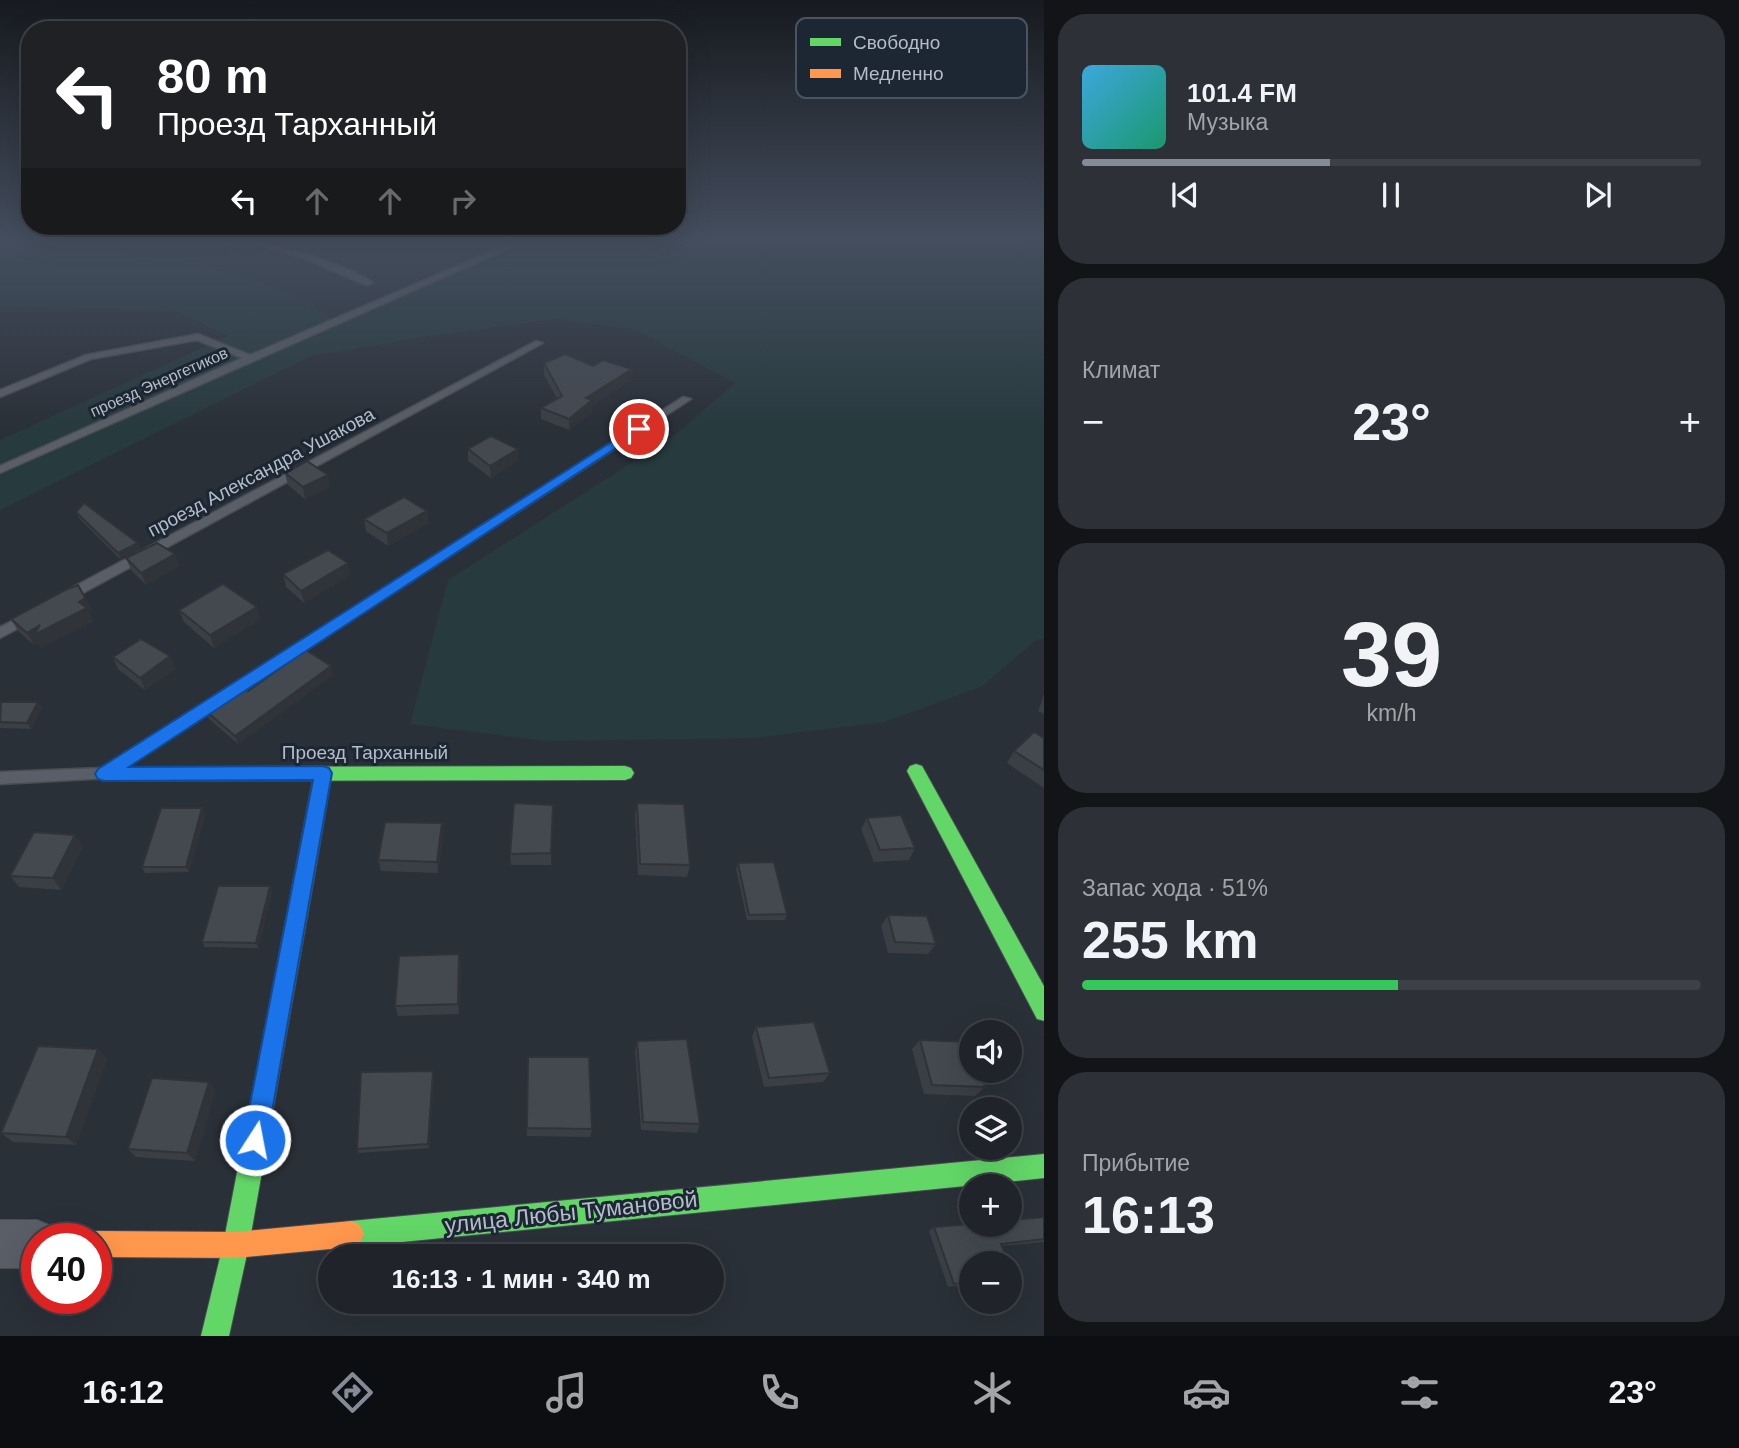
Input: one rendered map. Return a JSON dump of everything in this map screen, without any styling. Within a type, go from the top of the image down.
[{"type":"street","points":[[916,771],[1044,1011]]},
{"type":"street","points":[[215,1336],[236,1245],[323,773]]},
{"type":"street","name":"Проезд Тарханный","points":[[104,774],[625,773]]},
{"type":"street","name":"улица Любы Тумановой","points":[[112,1244],[236,1245],[1044,1166]]},
{"type":"street","points":[[0,1244],[21,1244]]},
{"type":"lane","name":"проезд Энергетиков","points":[[0,470],[381,302]]},
{"type":"lane","points":[[0,394],[89,357],[198,337],[250,359]]},
{"type":"lane","name":"проезд Александра Ушакова","points":[[49,606],[539,343]]},
{"type":"lane","points":[[0,778],[104,774],[685,399]]},
{"type":"lane","points":[[0,633],[37,613]]},
{"type":"green space","points":[[0,302],[306,302],[331,318],[369,302],[1044,302],[1044,639],[1036,640],[983,686],[885,722],[753,738],[547,741],[410,724],[448,580],[675,435],[735,383],[636,330],[555,319],[422,337],[309,357],[0,510],[0,440],[228,336],[176,311],[0,306]]},
{"type":"building","points":[[565,354],[593,366],[603,360],[632,369],[586,398],[592,400],[569,419],[541,408],[562,396],[544,363]]},
{"type":"building","points":[[491,436],[518,449],[490,466],[468,449]]},
{"type":"building","points":[[307,461],[328,475],[303,487],[285,473]]},
{"type":"building","points":[[404,497],[427,511],[387,533],[364,519]]},
{"type":"building","points":[[84,503],[138,543],[118,553],[76,512]]},
{"type":"building","points":[[157,543],[175,554],[141,573],[126,558]]},
{"type":"building","points":[[328,550],[348,563],[301,591],[283,574]]},
{"type":"building","points":[[223,584],[257,607],[210,635],[179,610]]},
{"type":"building","points":[[78,585],[85,598],[79,602],[87,608],[34,635],[40,625],[27,633],[11,619],[65,590]]},
{"type":"building","points":[[141,639],[170,656],[140,678],[113,657]]},
{"type":"building","points":[[306,650],[331,666],[235,736],[206,711],[243,686],[248,691]]},
{"type":"building","points":[[1,702],[38,702],[27,723],[0,722]]},
{"type":"building","points":[[1034,732],[1044,738],[1044,770],[1014,751]]},
{"type":"building","points":[[514,803],[553,805],[551,853],[510,854]]},
{"type":"building","points":[[637,803],[684,804],[690,865],[640,864]]},
{"type":"building","points":[[161,808],[202,808],[186,867],[142,867]]},
{"type":"building","points":[[901,815],[915,848],[880,850],[867,818]]},
{"type":"building","points":[[385,822],[442,823],[437,862],[378,860]]},
{"type":"building","points":[[34,832],[75,835],[53,878],[10,876]]},
{"type":"building","points":[[774,862],[787,914],[749,915],[738,863]]},
{"type":"building","points":[[218,886],[270,886],[256,943],[202,942]]},
{"type":"building","points":[[888,915],[927,916],[936,944],[895,942]]},
{"type":"building","points":[[459,954],[458,1004],[395,1006],[399,956]]},
{"type":"building","points":[[814,1022],[830,1073],[769,1078],[756,1027]]},
{"type":"building","points":[[687,1039],[700,1124],[643,1122],[637,1041]]},
{"type":"building","points":[[920,1040],[959,1042],[959,1083],[984,1083],[985,1087],[932,1085]]},
{"type":"building","points":[[38,1046],[98,1049],[66,1137],[1,1133]]},
{"type":"building","points":[[528,1057],[589,1057],[592,1129],[527,1128]]},
{"type":"building","points":[[433,1071],[428,1144],[357,1149],[361,1072]]},
{"type":"building","points":[[152,1078],[209,1082],[187,1153],[128,1149]]},
{"type":"building","points":[[1044,1217],[1044,1239],[1001,1244],[1004,1251],[959,1251],[959,1283],[954,1284],[934,1227],[959,1225],[959,1237],[1022,1237],[1022,1219]]},
{"type":"traffic: fast","points":[[916,771],[1044,1009]]},
{"type":"traffic: fast","points":[[104,774],[625,773]]},
{"type":"traffic: fast","points":[[215,1336],[236,1245],[306,867]]},
{"type":"traffic: fast","points":[[351,1234],[1044,1166]]},
{"type":"traffic: slow","points":[[306,867],[323,773]]},
{"type":"traffic: slow","points":[[112,1244],[236,1245],[351,1234]]},
{"type":"route","points":[[255,1140],[323,773],[104,774],[639,429]]}]
